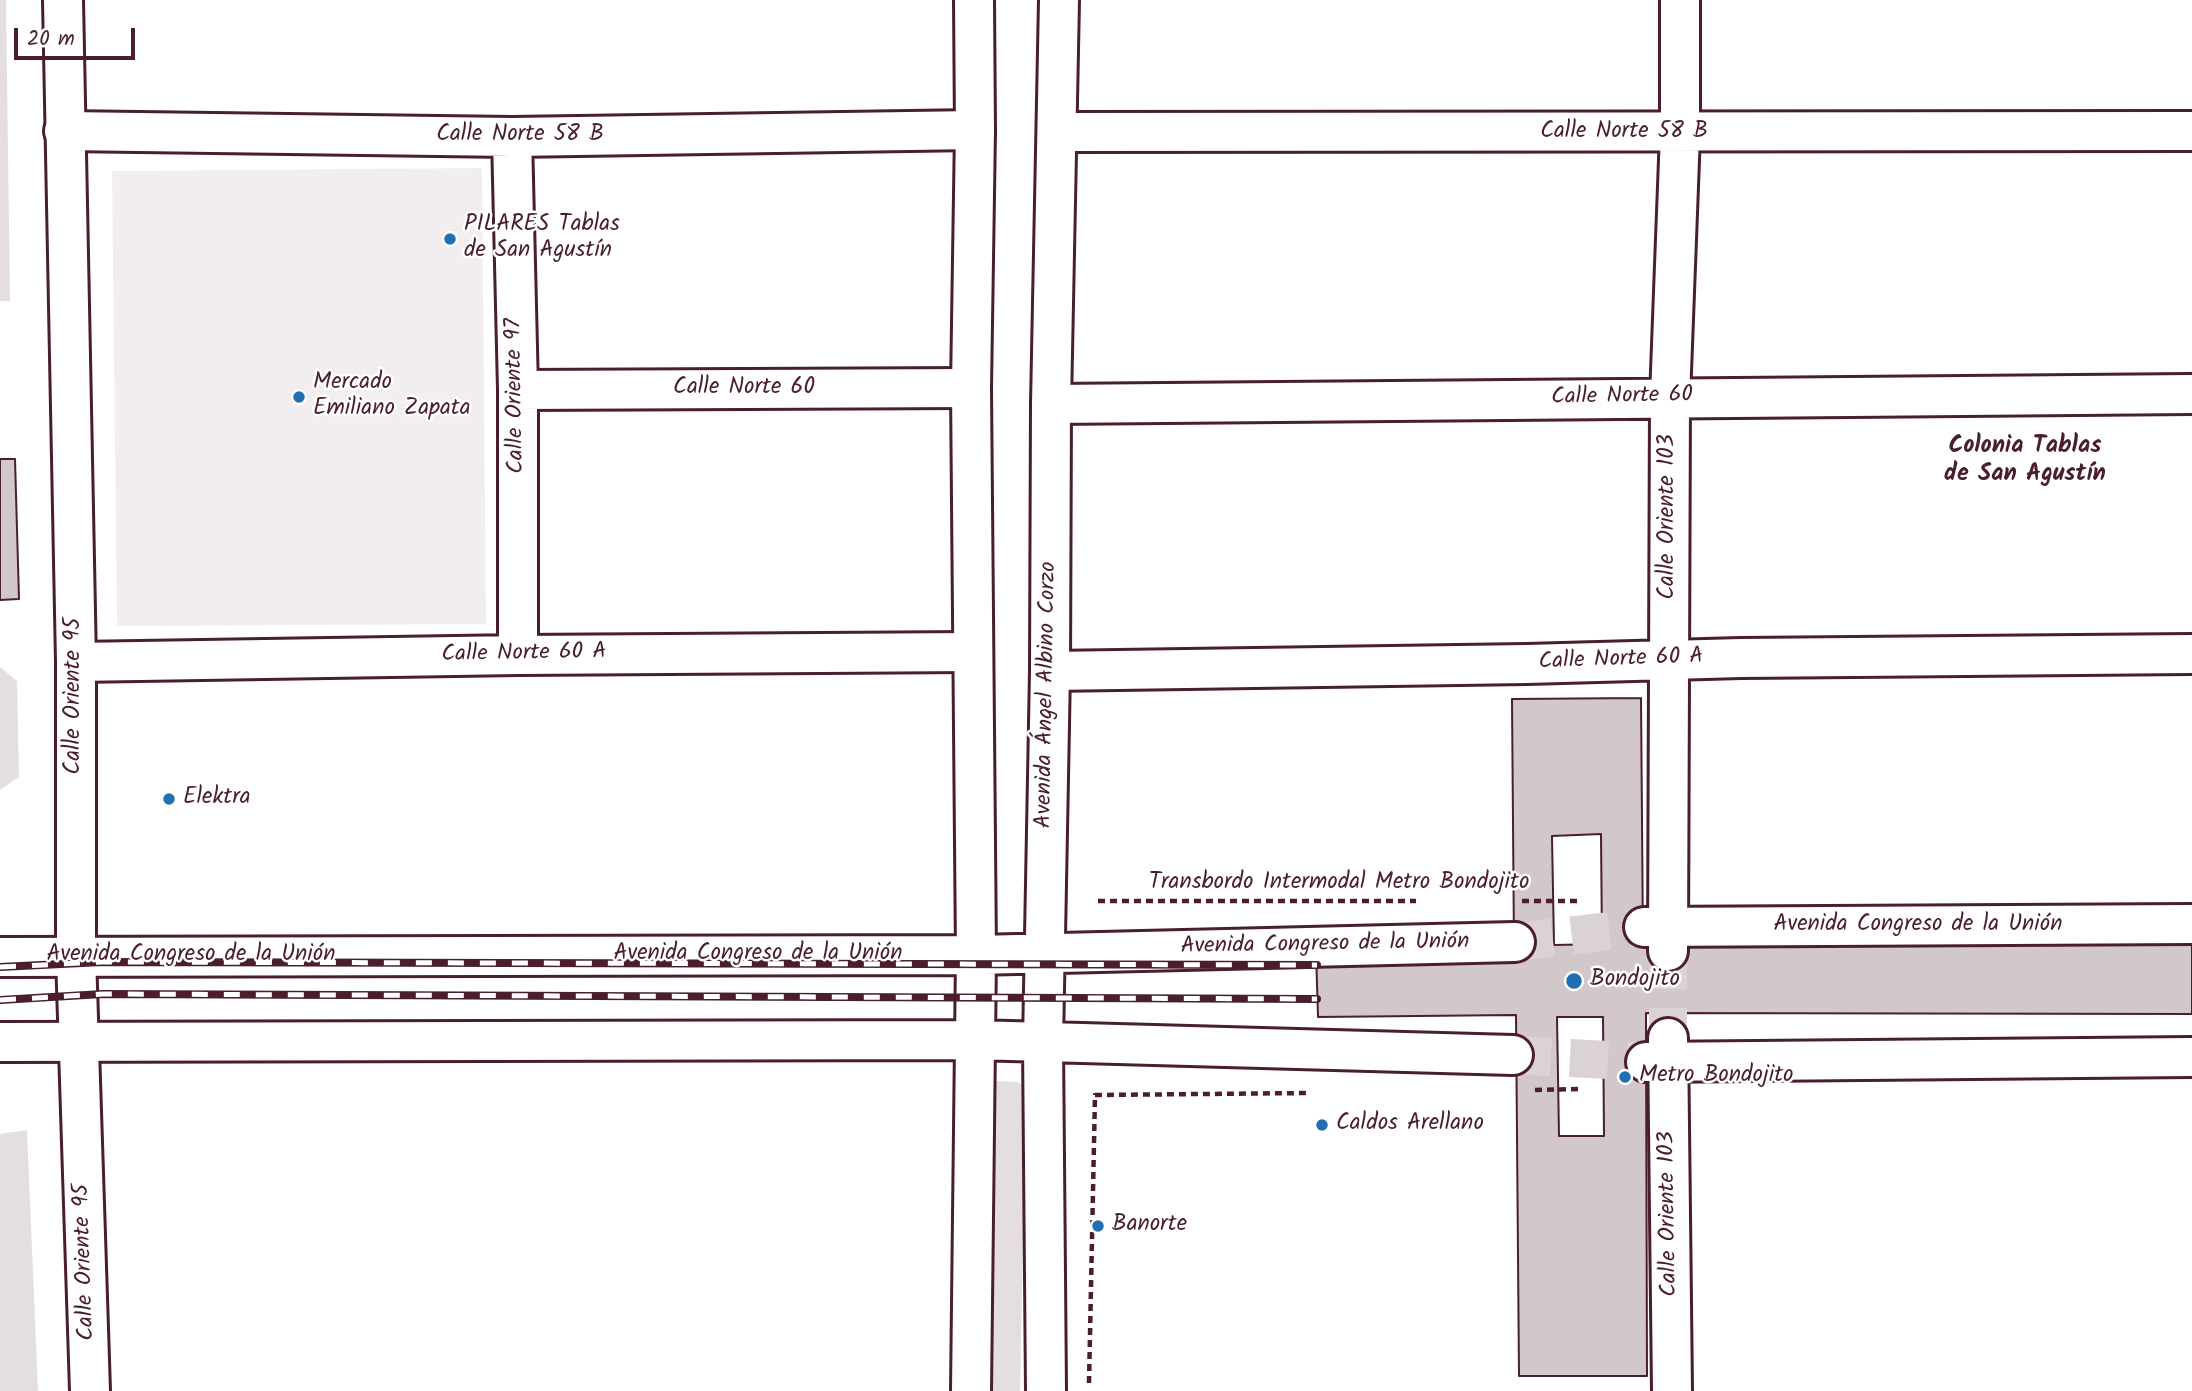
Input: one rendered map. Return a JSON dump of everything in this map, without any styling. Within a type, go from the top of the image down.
[{"type":"street","name":"Calle Oriente 95","points":[[63,0],[76,662],[76,956],[90,1391]]},
{"type":"street","points":[[971,1391],[976,955],[971,388],[975,0]]},
{"type":"street","name":"Avenida Ángel Albino Corzo","points":[[1046,1391],[1043,1043],[1059,0]]},
{"type":"street","name":"Calle Oriente 103","points":[[1660,935],[1669,659],[1670,398],[1679,133],[1680,0]]},
{"type":"street","name":"Calle Norte 58 B","points":[[64,131],[512,137],[975,130]]},
{"type":"street","name":"Calle Norte 58 B","points":[[1057,132],[2192,131]]},
{"type":"street","name":"Calle Oriente 97","points":[[512,137],[517,390],[517,655]]},
{"type":"street","name":"Calle Norte 60","points":[[517,390],[971,388]]},
{"type":"street","name":"Calle Norte 60","points":[[1051,404],[2192,394]]},
{"type":"street","name":"Calle Norte 60 A","points":[[76,662],[972,652]]},
{"type":"street","name":"Calle Norte 60 A","points":[[1050,671],[1527,664],[1669,659],[2192,654]]},
{"type":"street","name":"Avenida Congreso de la Unión","points":[[1660,935],[2192,924]]},
{"type":"street","name":"Avenida Congreso de la Unión","points":[[0,957],[976,955],[1515,942]]},
{"type":"street","points":[[0,1042],[974,1040],[1513,1055]]},
{"type":"street","name":"Calle Oriente 103","points":[[1672,1391],[1661,1054],[2192,1058]]},
{"type":"path","name":"Transbordo Intermodal Metro Bondojito","points":[[1098,901],[1429,901]]},
{"type":"path","name":"Transbordo Intermodal Metro Bondojito","points":[[1512,901],[1581,901]]},
{"type":"path","points":[[1089,1391],[1095,1096]]},
{"type":"shaded area","points":[[0,0],[6,0],[10,301],[0,301]]},
{"type":"shaded area","name":"Mercado Emiliano Zapata","points":[[482,168],[486,624],[117,626],[112,171]]},
{"type":"shaded area","points":[[0,667],[17,681],[19,777],[0,790]]},
{"type":"shaded area","points":[[995,1081],[1018,1082],[1026,1088],[1020,1391],[981,1391],[984,1091]]},
{"type":"shaded area","points":[[27,1130],[38,1391],[0,1391],[0,1134]]},
{"type":"building","points":[[0,459],[15,459],[19,599],[0,600]]},
{"type":"building","name":"Metro Bondojito","points":[[1641,698],[1643,944],[2192,939],[2192,1014],[1646,1013],[1647,1376],[1519,1376],[1516,1015],[1318,1017],[1316,951],[1514,948],[1512,699]],"holes":[[[1601,834],[1602,944],[1554,945],[1552,836]],[[1557,1017],[1603,1017],[1604,1136],[1559,1136]]]},
{"type":"tunnel","points":[[1515,942],[1644,927]]},
{"type":"tunnel","points":[[1668,951],[1668,1038]]},
{"type":"tunnel","points":[[1513,1055],[1646,1062]]},
{"type":"railway","points":[[0,967],[102,962],[1317,965]]},
{"type":"railway","points":[[0,1000],[103,994],[1317,999]]},
{"type":"place","name":"PILARES Tablas de San Agustín","points":[[450,239]]},
{"type":"place","name":"Mercado Emiliano Zapata","points":[[299,397]]},
{"type":"place","name":"Elektra","points":[[169,799]]},
{"type":"place","name":"Bondojito","points":[[1574,981]]},
{"type":"place","name":"Metro Bondojito","points":[[1625,1077]]},
{"type":"place","name":"Caldos Arellano","points":[[1322,1125]]},
{"type":"place","name":"Banorte","points":[[1098,1226]]},
{"type":"district","name":"Colonia Tablas de San Agustín","points":[[2025,462]]}]
